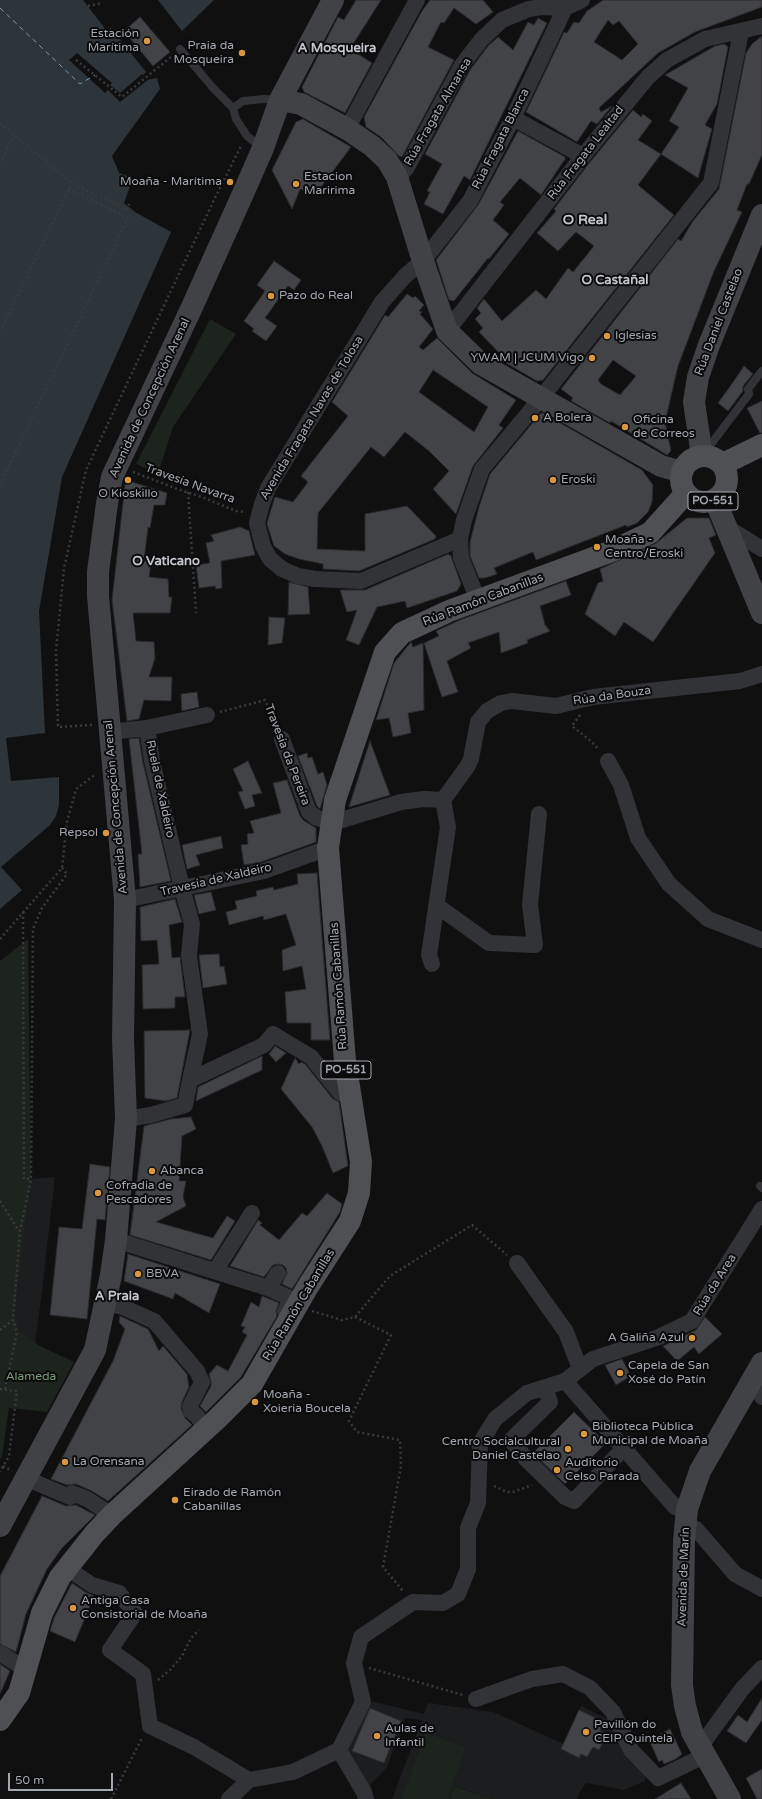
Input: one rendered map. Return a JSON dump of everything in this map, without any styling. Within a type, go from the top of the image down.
[{"type":"main road","points":[[702,456],[717,459],[722,464],[762,445]]},
{"type":"main road","name":"PO-551","points":[[702,456],[690,461],[684,483],[690,498],[702,503],[715,500],[721,496],[727,484],[728,477],[722,464]]},
{"type":"main road","name":"Rúa Ramón Cabanillas","points":[[0,1720],[19,1693],[42,1613],[60,1577],[95,1533],[112,1515],[206,1429],[252,1384],[293,1315],[307,1288],[350,1222],[359,1194],[361,1162],[349,1094],[345,1061],[328,848],[335,800],[385,652],[402,633],[449,611],[612,551],[650,533],[684,483]]},
{"type":"street","name":"Avenida de Concepción Arenal","points":[[0,1526],[95,1350],[116,1240],[126,1119],[123,1039],[125,900],[98,596],[98,572],[107,503],[116,465],[192,307],[263,148],[280,100],[333,0]]},
{"type":"street","points":[[347,129],[417,0]]},
{"type":"street","name":"Rúa Fragata Almansa","points":[[397,176],[406,169],[462,64],[481,40],[502,20],[529,9],[541,7],[565,8],[582,0]]},
{"type":"street","name":"Rúa Fragata Blanca","points":[[423,261],[470,201],[513,118],[565,8]]},
{"type":"street","name":"Rúa Fragata Lealtad","points":[[447,331],[583,156],[648,77],[667,60],[704,39],[741,32],[762,26]]},
{"type":"street","points":[[478,600],[461,558],[460,539],[464,520],[482,469],[541,398],[711,182],[741,32]]},
{"type":"street","points":[[280,100],[301,104],[347,129],[372,146],[387,160],[397,176],[423,261],[447,331],[482,364],[661,466],[684,483]]},
{"type":"street","points":[[513,118],[583,156]]},
{"type":"street","name":"Rúa Daniel Castelao","points":[[702,456],[694,402],[698,377],[762,215]]},
{"type":"street","name":"Avenida Fragata Navas de Tolosa","points":[[423,261],[406,275],[382,302],[268,488],[258,516],[258,530],[262,546],[270,559],[282,569],[298,576],[315,579],[361,581],[460,539]]},
{"type":"street","points":[[715,500],[762,614]]},
{"type":"street","points":[[725,526],[762,549]]},
{"type":"street","name":"Rúa da Bouza","points":[[443,800],[467,767],[471,759],[478,722],[492,707],[512,701],[556,706],[593,697],[740,681],[762,674]]},
{"type":"street","points":[[147,728],[207,715]]},
{"type":"street","name":"Ruela de Xaldeiro","points":[[109,732],[147,728],[152,761],[192,924],[189,956],[200,1034],[185,1105],[151,1116],[126,1119]]},
{"type":"street","name":"Travesía da Pereira","points":[[282,739],[309,812],[317,818],[332,823]]},
{"type":"street","points":[[608,761],[621,785],[638,838],[669,884],[708,919],[762,940]]},
{"type":"street","points":[[332,823],[401,802],[424,799],[443,800],[448,827],[429,955],[432,964]]},
{"type":"street","points":[[436,905],[488,943],[535,945],[530,905],[539,814]]},
{"type":"street","name":"Travesía de Xaldeiro","points":[[125,900],[264,871],[328,848]]},
{"type":"street","points":[[190,1080],[264,1045],[273,1034],[311,1057],[340,1093],[349,1094]]},
{"type":"street","name":"Rúa da Area","points":[[413,1602],[443,1603],[458,1594],[468,1569],[468,1528],[478,1503],[480,1444],[495,1419],[527,1393],[565,1381],[593,1359],[659,1337],[692,1321],[762,1209]]},
{"type":"street","points":[[215,1271],[252,1213]]},
{"type":"street","points":[[116,1240],[268,1288],[292,1299],[285,1311],[293,1315]]},
{"type":"street","points":[[517,1263],[566,1332],[580,1369]]},
{"type":"street","points":[[268,1288],[278,1273]]},
{"type":"street","points":[[105,1303],[123,1307],[154,1321],[197,1371],[202,1382],[190,1406],[191,1411],[197,1416],[206,1429]]},
{"type":"street","name":"Avenida de Marín","points":[[730,1799],[692,1732],[685,1706],[682,1686],[686,1517],[700,1471],[757,1389],[762,1363]]},
{"type":"street","points":[[565,1381],[735,1574],[762,1589]]},
{"type":"street","points":[[545,1388],[550,1402],[511,1440],[526,1459],[565,1497],[574,1501],[624,1448]]},
{"type":"street","points":[[25,1478],[70,1497],[72,1493],[87,1499],[112,1515]]},
{"type":"street","points":[[67,1568],[92,1585],[120,1593],[135,1613],[110,1650],[143,1674],[150,1726],[194,1747],[249,1780]]},
{"type":"street","points":[[229,1799],[249,1780],[293,1772],[339,1750],[362,1702],[354,1663],[361,1637],[413,1602]]},
{"type":"street","points":[[0,1653],[25,1669]]},
{"type":"street","points":[[476,1699],[532,1679],[564,1674],[590,1688],[613,1712],[631,1750],[658,1778],[702,1751],[742,1689],[762,1668]]},
{"type":"street","points":[[339,1750],[364,1792],[366,1799]]},
{"type":"lane","points":[[180,49],[214,89],[233,108],[236,119],[247,136],[263,148]]},
{"type":"lane","points":[[233,108],[243,101],[264,99],[280,100]]},
{"type":"lane","points":[[702,456],[748,394],[748,389],[762,371]]},
{"type":"path","points":[[88,6],[102,3]]},
{"type":"path","points":[[76,60],[122,97],[180,49]]},
{"type":"path","points":[[0,123],[72,183],[127,210],[130,204]]},
{"type":"path","points":[[0,163],[14,135]]},
{"type":"path","points":[[0,332],[72,183]]},
{"type":"path","points":[[0,485],[128,218],[69,189]]},
{"type":"path","name":"Travesía Navarra","points":[[116,465],[236,511],[258,516]]},
{"type":"path","points":[[188,492],[196,613]]},
{"type":"path","points":[[593,697],[572,726],[592,742],[608,761]]},
{"type":"path","name":"Travesía da Pereira","points":[[207,715],[265,700],[282,739]]},
{"type":"path","points":[[0,939],[62,868],[67,822],[76,789],[96,773]]},
{"type":"path","points":[[5,1389],[17,1332],[12,1320],[20,1231],[31,1179],[33,929],[42,908],[67,874],[62,868]]},
{"type":"path","points":[[24,912],[24,1179],[31,1179]]},
{"type":"path","points":[[0,1201],[20,1231]]},
{"type":"path","points":[[293,1315],[301,1320],[308,1310],[342,1320],[356,1317],[390,1276],[472,1225],[517,1263]]},
{"type":"path","points":[[356,1317],[390,1335],[349,1421],[357,1432],[400,1440],[401,1466],[383,1567],[413,1602]]},
{"type":"path","points":[[0,1330],[12,1320]]},
{"type":"path","points":[[0,1389],[17,1391],[8,1456],[0,1472]]},
{"type":"path","points":[[479,1482],[507,1492],[513,1492],[528,1487],[544,1477]]},
{"type":"path","points":[[146,1690],[170,1670],[182,1656],[191,1638],[199,1630]]},
{"type":"path","points":[[354,1663],[476,1699]]},
{"type":"path","points":[[111,1799],[142,1738],[169,1735]]},
{"type":"shaded area","points":[[0,0],[83,0],[106,30],[111,28],[146,72],[143,75],[147,80],[157,78],[160,89],[112,156],[119,173],[133,178],[124,203],[135,212],[171,232],[62,477],[39,611],[45,733],[6,738],[11,781],[59,777],[59,805],[56,816],[50,825],[1,867],[22,890],[0,909]]},
{"type":"shaded area","points":[[158,0],[214,0],[182,31]]},
{"type":"shaded area","points":[[55,1177],[33,1359],[0,1324],[0,1196],[31,1179]]},
{"type":"shaded area","points":[[363,1702],[375,1702],[424,1714],[428,1703],[493,1712],[564,1744],[581,1706],[610,1720],[646,1770],[645,1781],[624,1790],[586,1783],[577,1799],[493,1799],[455,1786],[450,1799],[392,1799],[422,1720],[405,1718],[387,1767],[364,1792],[339,1750]]},
{"type":"green space","points":[[210,319],[236,334],[173,427],[158,474],[136,464]]},
{"type":"green space","name":"Alameda","points":[[28,939],[31,1179],[14,1312],[19,1331],[40,1346],[74,1362],[47,1412],[9,1408],[2,1456],[0,1460],[0,961]]},
{"type":"green space","points":[[426,1733],[466,1747],[447,1799],[401,1799]]},
{"type":"green space","points":[[454,1786],[493,1799],[450,1799]]},
{"type":"pier","points":[[77,53],[112,83],[110,85],[120,93],[142,74],[148,80],[120,102],[108,90],[105,93],[69,60]]},
{"type":"building","points":[[356,0],[381,0],[350,49],[372,63],[345,113],[304,92],[302,87],[338,17],[344,20]]},
{"type":"building","points":[[430,0],[483,0],[493,12],[476,24],[454,8],[444,23],[441,22],[428,47],[454,60],[402,157],[399,156],[381,137],[366,127],[364,117],[422,11]]},
{"type":"building","points":[[603,0],[762,0],[762,7],[695,32],[658,53],[599,108],[601,112],[612,106],[597,124],[591,121],[577,142],[526,112],[564,32],[567,33],[574,22],[579,23],[587,11]],"holes":[[[608,20],[613,25],[619,21],[638,44],[622,60],[594,42]]]},
{"type":"building","name":"Estación Marítima","points":[[140,17],[170,52],[153,66],[124,31]]},
{"type":"building","points":[[538,18],[547,23],[470,180],[464,176],[443,214],[424,204],[430,192],[427,191],[442,164],[425,154],[470,70],[488,46],[498,37],[513,50],[528,22],[534,25]]},
{"type":"building","points":[[762,36],[762,155],[749,184],[747,184],[737,210],[742,212],[714,271],[678,366],[665,422],[671,451],[667,455],[611,421],[610,423],[571,401],[573,398],[561,389],[678,239],[681,241],[693,221],[719,189],[746,53],[752,44]],"holes":[[[613,360],[636,376],[620,395],[601,384],[598,380]]]},
{"type":"building","points":[[724,44],[728,47],[717,104],[705,125],[712,129],[698,178],[661,154],[679,127],[669,121],[688,88],[665,75],[715,46]]},
{"type":"building","points":[[633,110],[641,117],[643,114],[652,121],[638,140],[661,154],[638,185],[674,215],[543,380],[537,381],[506,363],[507,361],[479,332],[483,328],[475,319],[481,313],[477,308],[484,299],[502,321],[536,290],[546,299],[568,268],[573,272],[594,246],[576,232],[558,251],[537,233],[556,211],[554,209],[590,162]]},
{"type":"building","points":[[303,119],[351,147],[315,195],[300,189],[292,209],[272,170],[296,122]]},
{"type":"building","points":[[518,131],[565,157],[565,159],[541,195],[520,178],[500,202],[504,205],[493,220],[509,234],[454,301],[449,300],[436,260],[478,205]]},
{"type":"building","name":"Pazo do Real","points":[[274,261],[301,280],[294,290],[288,286],[265,318],[277,326],[266,341],[252,331],[254,329],[244,321],[265,291],[257,285]]},
{"type":"building","points":[[407,294],[413,298],[415,296],[424,305],[419,311],[422,312],[420,314],[433,329],[419,347],[423,350],[437,338],[472,373],[516,400],[499,425],[503,428],[473,466],[456,514],[433,489],[449,471],[429,451],[405,432],[384,457],[371,447],[318,513],[317,549],[365,551],[365,514],[407,506],[436,536],[435,539],[359,571],[323,569],[323,564],[299,559],[285,554],[274,546],[267,524],[269,516],[275,497],[293,502],[308,482],[301,476],[348,416],[332,402],[385,315],[388,317]],"holes":[[[433,370],[488,407],[474,432],[419,392]]]},
{"type":"building","points":[[744,366],[753,374],[743,386],[743,391],[728,411],[718,403]]},
{"type":"building","points":[[762,401],[762,433],[760,433],[747,408]]},
{"type":"building","points":[[543,413],[642,470],[653,485],[652,502],[648,512],[637,523],[627,527],[626,525],[536,560],[533,552],[494,568],[497,574],[485,578],[479,578],[470,556],[470,542],[479,507],[490,474],[540,414]]},
{"type":"building","points":[[132,482],[167,493],[165,505],[154,505],[150,528],[148,527],[144,561],[151,561],[149,577],[168,579],[169,597],[172,597],[170,613],[133,613],[136,641],[154,642],[155,658],[149,677],[172,677],[171,701],[144,700],[139,719],[127,721],[112,600],[125,485]]},
{"type":"building","points":[[687,518],[709,518],[716,535],[709,538],[715,553],[653,642],[624,622],[615,636],[585,614],[598,583],[603,581],[600,569],[655,544]]},
{"type":"building","points":[[240,527],[249,531],[255,555],[221,561],[222,588],[216,589],[215,586],[199,588],[196,565],[210,563],[206,543],[214,541],[211,535]]},
{"type":"building","points":[[448,554],[451,556],[461,584],[457,591],[407,608],[405,601],[377,607],[359,645],[346,640],[357,610],[347,612],[340,590],[365,590]]},
{"type":"building","points":[[566,581],[571,595],[540,606],[545,625],[550,631],[527,640],[528,643],[501,653],[499,632],[468,643],[471,648],[447,661],[458,692],[442,697],[424,643],[439,636],[436,631],[460,620]]},
{"type":"building","points":[[289,582],[308,587],[310,614],[288,615]]},
{"type":"building","points":[[269,617],[285,618],[282,643],[268,645]]},
{"type":"building","points":[[411,642],[413,647],[423,643],[424,710],[408,713],[411,733],[393,737],[389,718],[376,720],[394,663]]},
{"type":"building","points":[[197,692],[199,707],[182,711],[181,694]]},
{"type":"building","points":[[139,738],[143,763],[171,881],[140,887],[138,854],[142,854],[129,739]]},
{"type":"building","points":[[370,741],[390,795],[349,807]]},
{"type":"building","points":[[307,753],[308,758],[312,757],[318,774],[323,772],[327,785],[320,809],[317,806],[298,756]]},
{"type":"building","points":[[248,761],[262,793],[252,795],[255,806],[245,809],[238,792],[243,791],[233,769]]},
{"type":"building","points":[[287,780],[300,816],[303,820],[316,828],[316,842],[261,862],[244,865],[241,845],[248,844],[247,834],[254,833],[250,821],[281,813],[273,783]]},
{"type":"building","points":[[221,836],[223,848],[196,855],[200,865],[187,869],[182,845]]},
{"type":"building","points":[[317,873],[330,1040],[311,1040],[311,1023],[287,1023],[285,992],[306,989],[302,966],[283,971],[282,950],[296,945],[286,914],[264,920],[263,916],[229,925],[226,912],[237,909],[235,901],[257,896],[256,891],[273,887],[274,890],[298,884],[297,874]]},
{"type":"building","points":[[211,892],[216,910],[199,914],[194,895]]},
{"type":"building","points":[[175,899],[182,922],[169,925],[172,958],[180,957],[185,997],[175,997],[175,1008],[143,1009],[142,965],[159,964],[157,940],[141,941],[140,907]]},
{"type":"building","points":[[219,954],[220,967],[224,966],[227,984],[203,988],[199,955]]},
{"type":"building","points":[[190,1030],[177,1098],[166,1101],[145,1098],[144,1031]]},
{"type":"building","points":[[275,1046],[286,1053],[276,1062],[269,1054]]},
{"type":"building","points":[[262,1056],[262,1070],[196,1101],[198,1087]]},
{"type":"building","points":[[295,1058],[299,1064],[301,1062],[305,1064],[333,1099],[339,1102],[348,1166],[333,1173],[322,1146],[312,1127],[281,1089]]},
{"type":"building","points":[[191,1117],[196,1129],[182,1136],[179,1181],[186,1181],[183,1197],[186,1206],[156,1222],[213,1238],[227,1216],[235,1221],[211,1260],[130,1235],[144,1126],[171,1119]]},
{"type":"building","points":[[90,1164],[110,1167],[105,1220],[97,1219],[87,1319],[50,1315],[59,1227],[82,1229]]},
{"type":"building","points":[[327,1193],[342,1204],[340,1212],[292,1289],[282,1284],[287,1273],[286,1268],[283,1265],[273,1265],[264,1277],[230,1266],[258,1220],[262,1223],[260,1225],[279,1240],[302,1213],[307,1216]]},
{"type":"building","points":[[128,1254],[220,1284],[209,1313],[175,1293],[173,1299],[124,1281]]},
{"type":"building","points":[[262,1296],[279,1303],[276,1311],[277,1316],[241,1377],[206,1412],[200,1406],[211,1386],[209,1374],[217,1365],[228,1371],[247,1335],[242,1332],[245,1327],[241,1326],[251,1302],[259,1307]]},
{"type":"building","points":[[120,1316],[148,1329],[159,1351],[163,1346],[187,1374],[189,1387],[182,1402],[181,1408],[185,1418],[192,1425],[108,1501],[92,1491],[76,1484],[67,1485],[51,1479],[113,1361],[125,1329],[119,1322]]},
{"type":"building","name":"A Galiña Azul","points":[[705,1317],[722,1334],[699,1354],[694,1347],[677,1361],[663,1346],[696,1330]]},
{"type":"building","name":"Capela de San Xosé do Patín","points":[[622,1359],[631,1376],[616,1385],[605,1365]]},
{"type":"building","name":"Centro Socialcultural Daniel Castelao","points":[[574,1412],[606,1443],[565,1484],[533,1453]]},
{"type":"building","points":[[42,1496],[66,1506],[76,1505],[95,1515],[62,1548],[47,1569],[26,1614],[16,1652],[0,1644],[0,1576]]},
{"type":"building","name":"Antiga Casa Consistorial de Moaña","points":[[72,1583],[94,1596],[75,1642],[50,1631],[54,1618]]},
{"type":"building","points":[[0,1664],[10,1671],[0,1694]]},
{"type":"building","points":[[762,1698],[762,1720],[746,1743],[727,1731],[738,1715],[747,1722]]},
{"type":"building","name":"Aulas de Infantil","points":[[370,1708],[401,1721],[384,1763],[352,1751]]},
{"type":"building","name":"Pavillón do CEIP Quintela","points":[[579,1710],[604,1722],[600,1731],[607,1734],[599,1750],[593,1747],[587,1757],[581,1754],[579,1758],[561,1749]]},
{"type":"building","points":[[670,1729],[682,1754],[676,1759],[664,1764],[662,1760],[659,1762],[649,1740]]},
{"type":"building","points":[[762,1769],[762,1799],[757,1799],[746,1778]]},
{"type":"building","points":[[681,1783],[691,1799],[655,1799]]},
{"type":"ferry route","points":[[0,8],[80,84],[95,75]]},
{"type":"place","name":"Estación Marítima","points":[[147,41]]},
{"type":"place","name":"Praia da Mosqueira","points":[[242,53]]},
{"type":"place","name":"Moaña - Marítima","points":[[230,182]]},
{"type":"place","name":"Estacion Maririma","points":[[296,184]]},
{"type":"place","name":"Pazo do Real","points":[[271,296]]},
{"type":"place","name":"Iglesias","points":[[607,336]]},
{"type":"place","name":"YWAM | JCUM Vigo","points":[[592,358]]},
{"type":"place","name":"A Bolera","points":[[535,418]]},
{"type":"place","name":"Oficina de Correos","points":[[625,427]]},
{"type":"place","name":"O Kioskillo","points":[[128,480]]},
{"type":"place","name":"Eroski","points":[[553,480]]},
{"type":"place","name":"Moaña - Centro/Eroski","points":[[597,547]]},
{"type":"place","name":"Repsol","points":[[106,833]]},
{"type":"place","name":"Abanca","points":[[152,1171]]},
{"type":"place","name":"Cofradia de Pescadores","points":[[98,1193]]},
{"type":"place","name":"BBVA","points":[[138,1274]]},
{"type":"place","name":"A Galiña Azul","points":[[692,1338]]},
{"type":"place","name":"Capela de San Xosé do Patín","points":[[620,1373]]},
{"type":"place","name":"Moaña - Xoieria Boucela","points":[[255,1402]]},
{"type":"place","name":"Biblioteca Pública Municipal de Moaña","points":[[584,1434]]},
{"type":"place","name":"Centro Socialcultural Daniel Castelao","points":[[568,1449]]},
{"type":"place","name":"La Orensana","points":[[65,1462]]},
{"type":"place","name":"Auditorio Celso Parada","points":[[557,1470]]},
{"type":"place","name":"Eirado de Ramón Cabanillas","points":[[175,1500]]},
{"type":"place","name":"Antiga Casa Consistorial de Moaña","points":[[73,1608]]},
{"type":"place","name":"Pavillón do CEIP Quintela","points":[[586,1732]]},
{"type":"place","name":"Aulas de Infantil","points":[[377,1736]]},
{"type":"district","name":"A Mosqueira","points":[[337,49]]},
{"type":"district","name":"O Real","points":[[585,220]]},
{"type":"district","name":"O Castañal","points":[[615,281]]},
{"type":"district","name":"O Vaticano","points":[[166,562]]},
{"type":"district","name":"A Praia","points":[[117,1297]]}]
